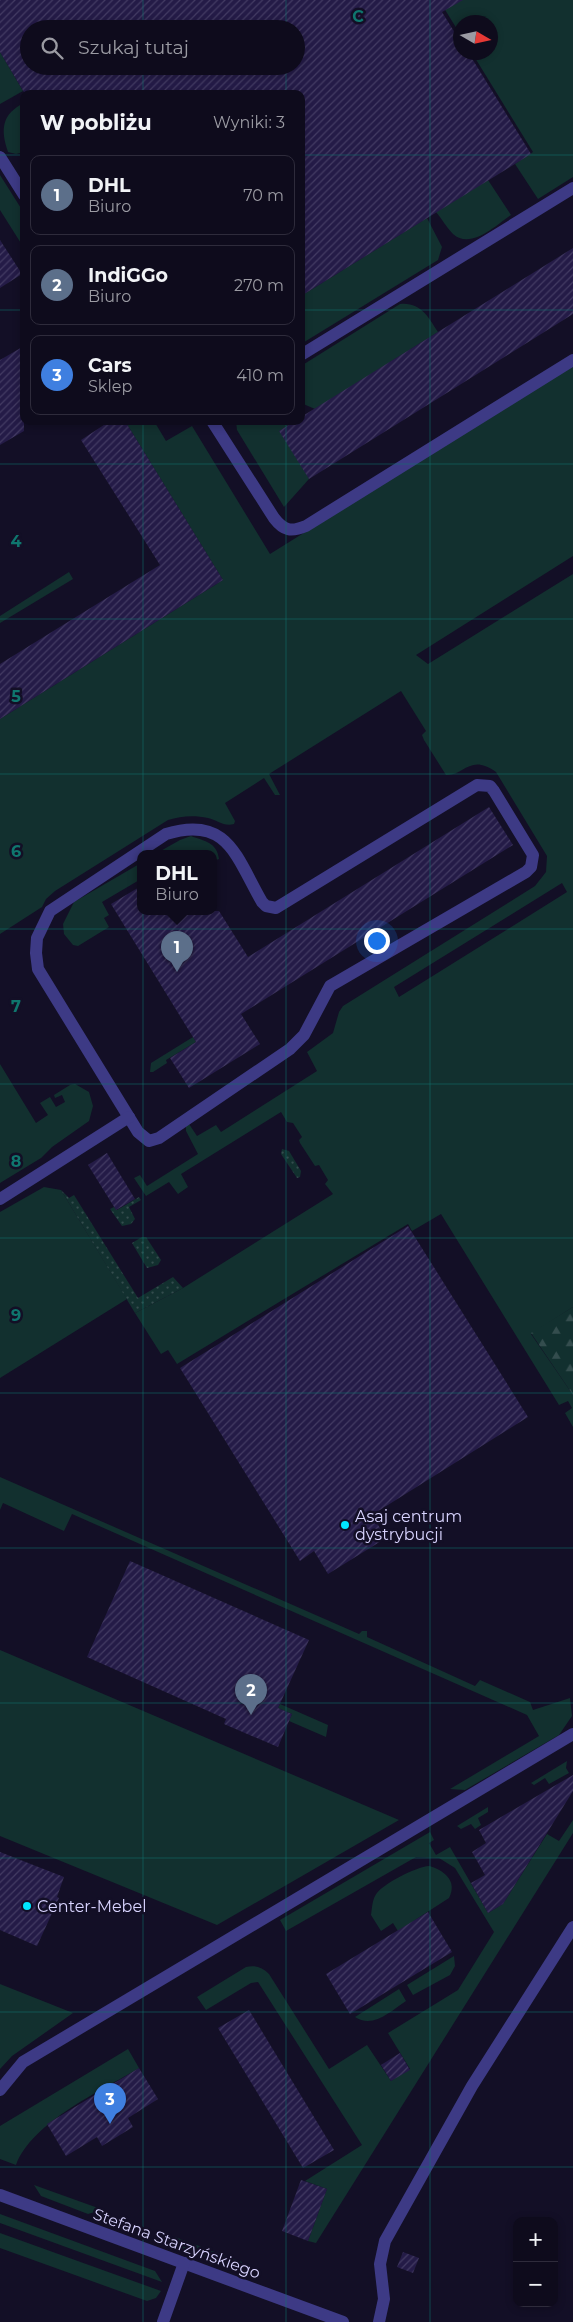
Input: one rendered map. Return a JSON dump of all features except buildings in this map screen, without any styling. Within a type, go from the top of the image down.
[{"type":"street","points":[[0,157],[20,189]]},
{"type":"street","points":[[305,353],[573,188]]},
{"type":"street","points":[[215,425],[274,518],[281,527],[294,531],[306,526],[573,360]]},
{"type":"street","points":[[137,853],[56,905],[46,916],[37,938],[38,969],[129,1117],[143,1138],[149,1141],[159,1138],[290,1049],[304,1036],[330,986],[526,872],[531,867],[534,856],[494,791],[490,786],[478,785],[276,908],[266,906],[262,902],[226,841],[212,832],[198,828],[183,829],[166,834],[141,850]]},
{"type":"street","points":[[0,1200],[129,1117]]},
{"type":"street","points":[[0,2090],[23,2062],[573,1734]]},
{"type":"street","points":[[379,2322],[384,2299],[380,2264],[385,2242],[472,2086],[573,1927]]},
{"type":"street","name":"Stefana Starzyńskiego","points":[[0,2195],[343,2322]]},
{"type":"street","points":[[163,2322],[184,2263]]},
{"type":"green space","points":[[439,0],[573,0],[573,177],[538,199],[515,164],[533,152],[476,60],[498,60],[498,15],[453,15],[453,23]]},
{"type":"green space","points":[[0,52],[22,90],[0,104]]},
{"type":"green space","points":[[20,105],[20,153],[16,154],[8,152],[5,144],[4,129],[7,117]]},
{"type":"green space","points":[[0,175],[20,207],[20,242],[0,210]]},
{"type":"green space","points":[[488,180],[511,215],[491,230],[475,238],[460,238],[451,232],[436,212]]},
{"type":"green space","points":[[427,218],[442,247],[438,260],[305,342],[305,294]]},
{"type":"green space","points":[[400,304],[413,305],[419,308],[438,332],[315,409],[305,405],[305,363]]},
{"type":"green space","points":[[573,365],[573,556],[416,655],[428,664],[573,574],[573,1307],[531,1334],[573,1395],[573,1427],[565,1413],[572,1408],[568,1401],[559,1405],[441,1214],[412,1231],[408,1224],[177,1364],[168,1350],[161,1354],[135,1313],[183,1288],[333,1194],[325,1184],[328,1180],[319,1165],[315,1166],[300,1143],[299,1140],[302,1137],[293,1123],[287,1122],[281,1112],[181,1174],[188,1187],[178,1194],[169,1182],[146,1196],[134,1178],[140,1175],[147,1186],[198,1154],[186,1131],[186,1125],[189,1124],[197,1136],[216,1125],[221,1132],[317,1071],[307,1052],[333,1033],[339,1012],[343,1006],[535,886],[546,872],[547,856],[496,772],[487,767],[474,765],[446,775],[424,740],[422,735],[426,731],[401,691],[269,774],[280,795],[275,795],[264,778],[225,803],[235,821],[234,824],[224,824],[198,816],[168,820],[55,891],[46,899],[42,907],[0,934],[0,719],[223,580],[127,425],[156,425],[166,441],[192,426],[270,554]],"holes":[[[562,883],[567,892],[399,997],[394,987]]]},
{"type":"green space","points":[[236,425],[287,425],[309,479],[284,507],[237,430]]},
{"type":"green space","points":[[69,572],[73,579],[0,623],[0,616]]},
{"type":"green space","points":[[191,836],[205,841],[216,850],[162,850]]},
{"type":"green space","points":[[137,865],[137,881],[102,902],[109,915],[104,918],[109,927],[78,946],[73,945],[64,934],[63,924],[74,902]]},
{"type":"green space","points":[[193,1037],[196,1042],[166,1060],[167,1063],[150,1072],[151,1063]]},
{"type":"green space","points":[[0,1064],[36,1123],[48,1115],[40,1103],[50,1097],[56,1107],[65,1102],[62,1095],[55,1098],[54,1095],[70,1085],[75,1084],[89,1092],[93,1106],[89,1121],[52,1147],[41,1158],[0,1183]]},
{"type":"green space","points":[[282,1149],[289,1151],[301,1171],[300,1177],[297,1178],[281,1154]]},
{"type":"green space","points":[[44,1187],[61,1190],[127,1299],[0,1378],[0,1212]]},
{"type":"green space","points":[[61,1190],[69,1198],[74,1195],[138,1298],[173,1277],[183,1288],[135,1313]]},
{"type":"green space","points":[[139,1197],[141,1200],[129,1207],[135,1219],[131,1224],[122,1226],[110,1209],[114,1207],[117,1210]]},
{"type":"green space","points":[[142,1237],[146,1237],[161,1260],[158,1265],[147,1268],[132,1243]]},
{"type":"green space","points":[[573,1307],[573,1395],[531,1333]]},
{"type":"green space","points":[[0,1477],[359,1634],[362,1631],[367,1631],[367,1637],[475,1686],[480,1680],[530,1702],[533,1710],[570,1698],[572,1716],[559,1735],[465,1790],[450,1789],[539,1736],[527,1715],[72,1514],[64,1531],[3,1503],[0,1510]]},
{"type":"green space","points":[[0,1650],[399,1820],[217,1925],[0,1836]]},
{"type":"green space","points":[[280,1704],[328,1725],[326,1737],[289,1721],[292,1714],[278,1708]]},
{"type":"green space","points":[[567,1761],[566,1768],[569,1773],[549,1784],[545,1778],[534,1785],[531,1783]]},
{"type":"green space","points":[[488,1807],[488,1812],[478,1818],[481,1825],[475,1829],[471,1824],[461,1829],[457,1826]]},
{"type":"green space","points":[[573,1820],[573,1833],[316,2243],[308,2241],[327,2189],[305,2181],[362,2145],[258,1982],[251,1983],[206,2010],[197,1997],[246,1967],[255,1966],[261,1968],[269,1974],[329,2069],[367,2045],[391,2081],[410,2069],[388,2033],[458,1990],[494,1932],[455,1868],[439,1858],[416,1857],[286,1931],[280,1920],[430,1832],[434,1840],[429,1843],[436,1855],[450,1847],[488,1913],[503,1904],[547,1834],[559,1841]]},
{"type":"green space","points":[[429,1866],[440,1870],[451,1881],[452,1886],[449,1898],[398,1931],[393,1923],[381,1931],[371,1915],[375,1896],[384,1886],[399,1877],[416,1869]]},
{"type":"green space","points":[[454,1956],[455,1966],[450,1975],[413,1995],[407,1985]]},
{"type":"green space","points":[[0,1984],[73,2013],[12,2056],[0,2069]]},
{"type":"green space","points":[[399,1989],[406,2001],[388,2014],[368,2021],[355,2017]]},
{"type":"green space","points":[[128,2049],[139,2068],[88,2097],[52,2121],[24,2149],[16,2165],[0,2159],[0,2126]]},
{"type":"green space","points":[[34,2185],[98,2208],[98,2211],[88,2214],[41,2196]]},
{"type":"green space","points":[[0,2214],[155,2271],[162,2282],[0,2223]]},
{"type":"green space","points":[[0,2233],[161,2291],[156,2298],[147,2301],[0,2248]]},
{"type":"green space","points":[[175,2237],[242,2262],[237,2269],[172,2245]]},
{"type":"place","name":"DHL","points":[[177,972]]},
{"type":"place","name":"Asaj centrum dystrybucji","points":[[345,1525]]},
{"type":"place","name":"IndiGGo","points":[[251,1715]]},
{"type":"place","name":"Center-Mebel","points":[[27,1906]]},
{"type":"place","name":"Cars","points":[[110,2124]]}]
